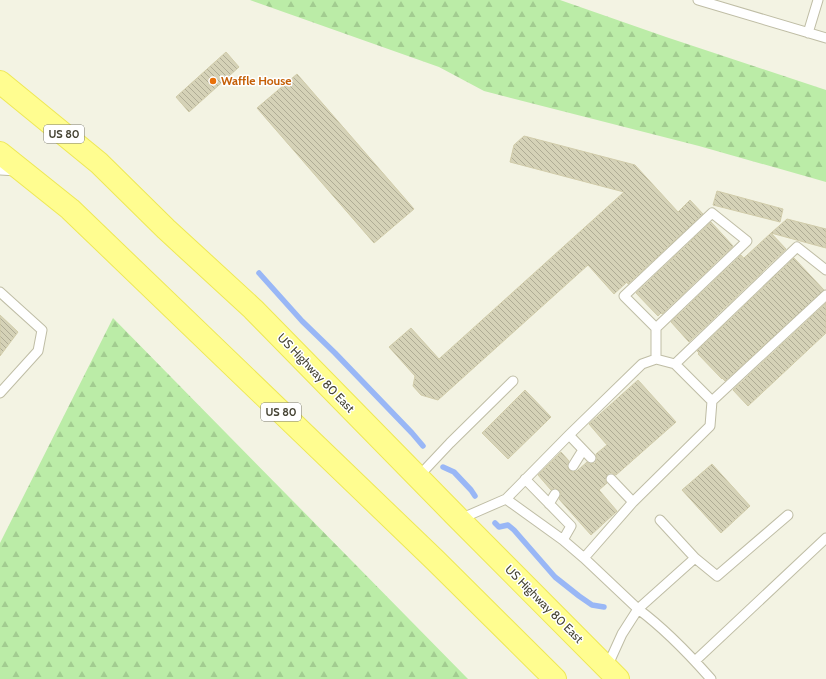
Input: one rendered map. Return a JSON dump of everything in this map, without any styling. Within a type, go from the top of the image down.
[{"type":"main road","name":"US Highway 80 East","points":[[0,82],[99,163],[166,229],[253,309],[612,673]]},
{"type":"main road","name":"US 80","points":[[0,153],[70,210],[435,560],[555,679]]},
{"type":"lane","points":[[698,0],[826,38]]},
{"type":"lane","points":[[808,32],[818,0]]},
{"type":"lane","points":[[0,170],[22,171]]},
{"type":"lane","points":[[656,328],[747,241],[712,213],[624,296],[656,328],[656,358]]},
{"type":"lane","points":[[675,364],[797,247],[826,270]]},
{"type":"lane","points":[[0,292],[42,330],[38,351],[0,393]]},
{"type":"lane","points":[[584,558],[633,502],[710,426],[712,401],[826,295]]},
{"type":"lane","points":[[460,519],[506,499],[642,364],[656,358],[675,364],[712,401]]},
{"type":"lane","points":[[418,477],[513,381]]},
{"type":"lane","points":[[569,435],[591,458]]},
{"type":"lane","points":[[573,466],[583,450]]},
{"type":"lane","points":[[525,479],[571,526]]},
{"type":"lane","points":[[611,479],[633,502]]},
{"type":"lane","points":[[549,504],[555,494]]},
{"type":"lane","points":[[506,499],[563,540],[584,558],[638,609],[655,621],[711,679]]},
{"type":"lane","points":[[660,520],[695,558],[717,576],[788,515]]},
{"type":"lane","points":[[563,540],[576,517]]},
{"type":"lane","points":[[695,661],[826,538]]},
{"type":"lane","points":[[612,673],[622,634],[638,609],[695,558]]},
{"type":"green space","points":[[250,0],[560,0],[826,90],[826,182],[699,146],[484,91],[439,67]]},
{"type":"green space","points":[[113,318],[468,679],[0,679],[0,543]]},
{"type":"building","points":[[226,52],[239,67],[189,112],[176,97]]},
{"type":"building","points":[[297,74],[414,209],[374,243],[257,108]]},
{"type":"building","points":[[524,136],[635,165],[678,212],[690,200],[703,214],[628,284],[627,282],[614,294],[588,265],[438,400],[421,395],[413,386],[415,376],[389,347],[411,328],[439,359],[624,192],[510,162],[514,145]]},
{"type":"building","points":[[717,191],[783,209],[780,222],[713,205]]},
{"type":"building","points":[[787,219],[826,229],[826,248],[771,233]]},
{"type":"building","points":[[711,222],[733,246],[662,314],[661,313],[658,316],[636,293]]},
{"type":"building","points":[[771,233],[786,249],[689,342],[671,322],[741,255],[744,258]]},
{"type":"building","points":[[794,258],[824,290],[725,381],[698,354],[699,353],[697,351]]},
{"type":"building","points":[[826,303],[826,333],[748,406],[733,390]]},
{"type":"building","points":[[0,315],[18,332],[0,356]]},
{"type":"building","points":[[638,380],[676,422],[616,475],[609,473],[607,475],[605,480],[607,483],[599,490],[617,511],[591,535],[559,499],[561,494],[560,491],[555,488],[551,490],[538,475],[561,452],[569,461],[567,465],[572,472],[577,471],[587,462],[590,464],[595,463],[597,459],[596,454],[607,445],[589,424]]},
{"type":"building","points":[[525,390],[551,417],[508,459],[482,433]]},
{"type":"building","points":[[712,464],[750,506],[721,533],[682,490]]},
{"type":"waterway","points":[[259,273],[302,321],[335,353],[423,446]]},
{"type":"waterway","points":[[443,467],[454,472],[475,496]]},
{"type":"waterway","points":[[495,523],[499,527],[508,525],[514,530],[555,577],[579,596],[592,605],[604,607]]},
{"type":"place","name":"Waffle House","points":[[213,81]]}]
